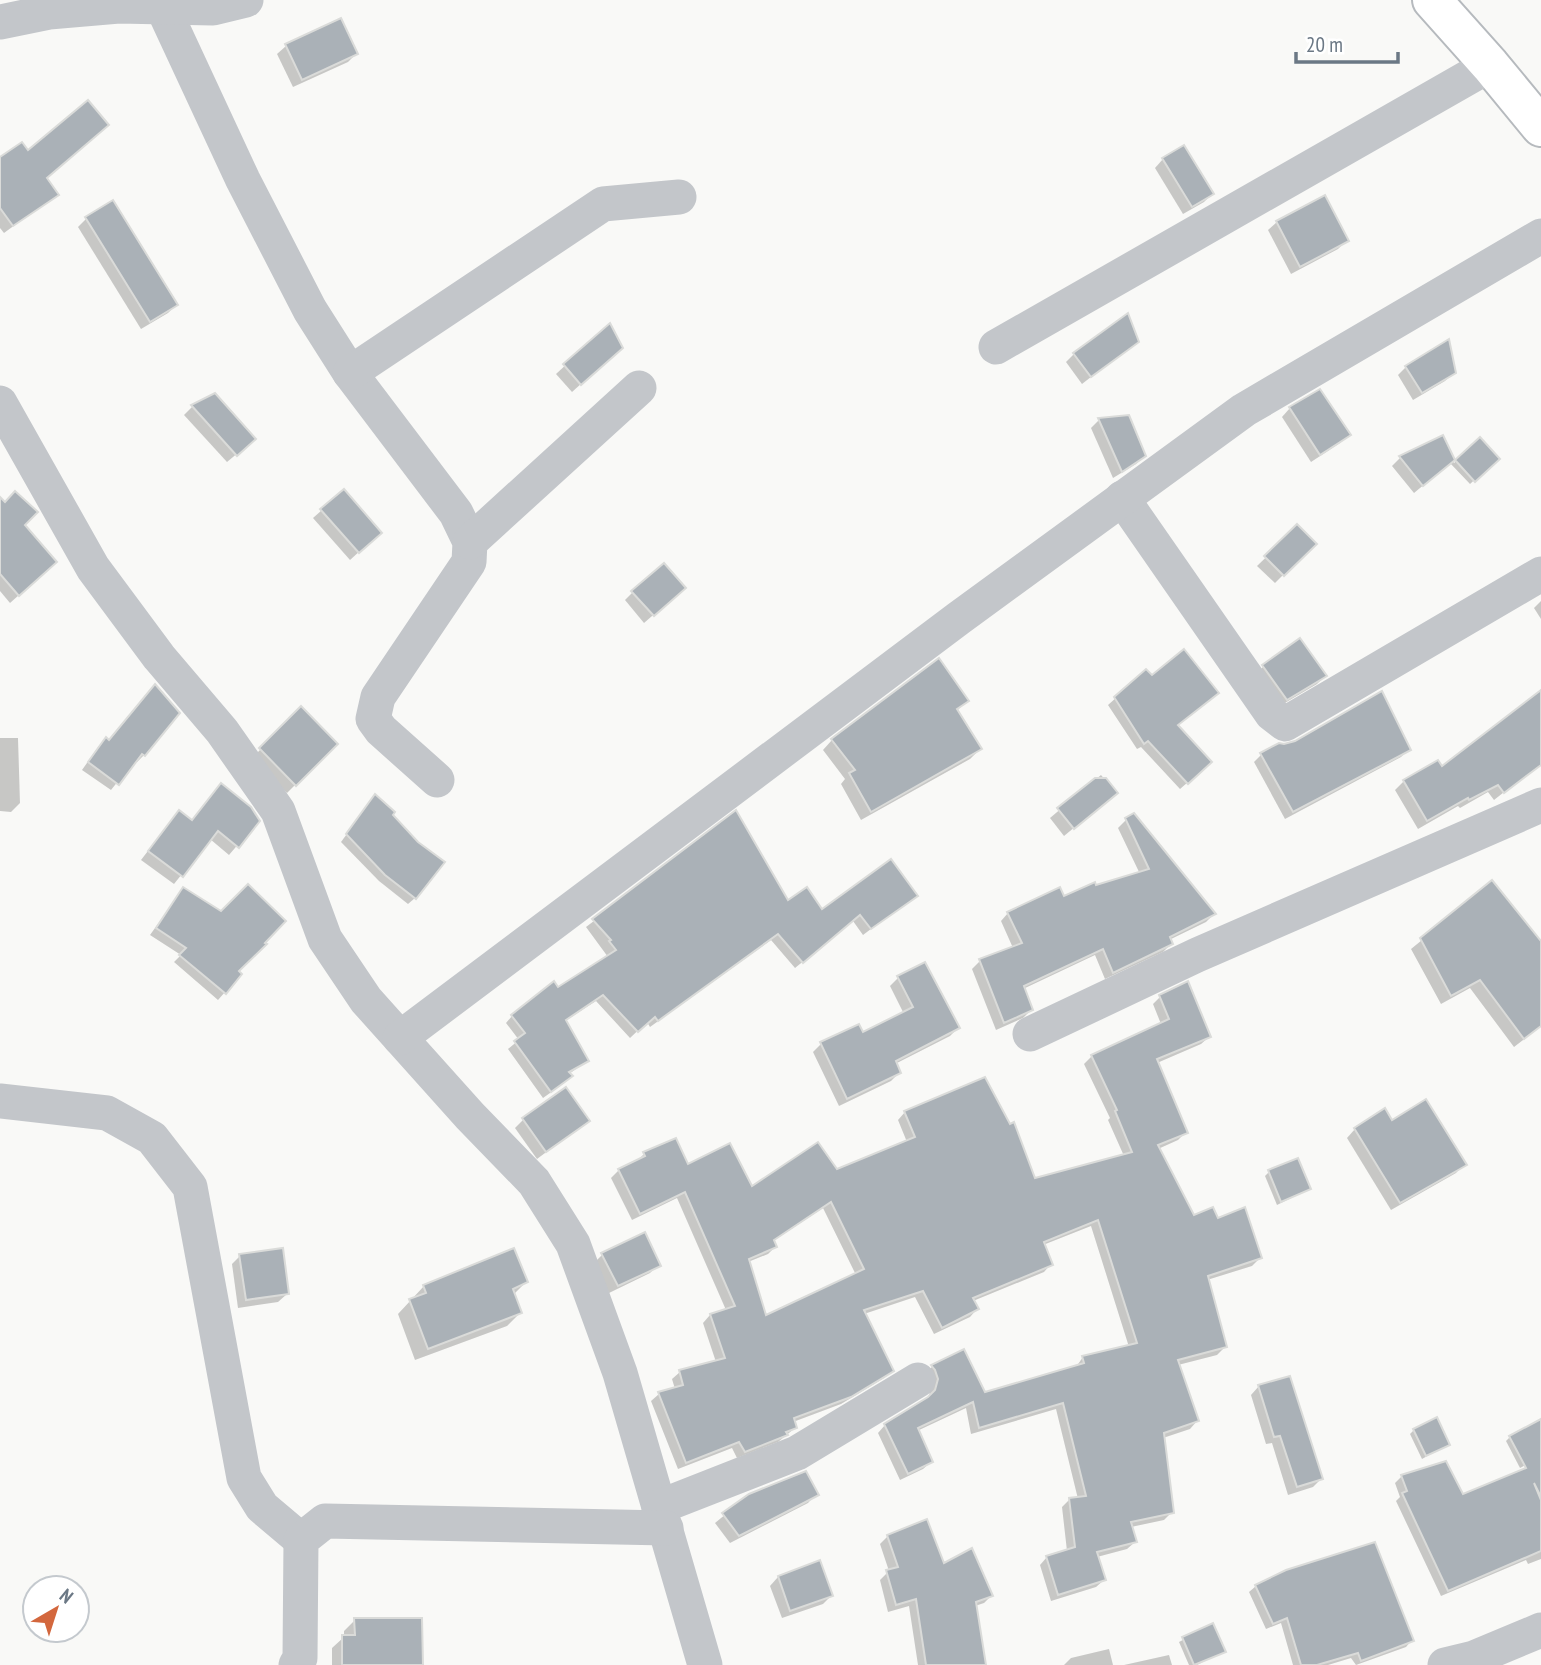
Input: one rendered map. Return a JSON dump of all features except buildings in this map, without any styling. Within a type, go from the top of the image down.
[{"type":"main road","points":[[1432,0],[1541,127]]},
{"type":"street","points":[[0,22],[49,12],[162,4],[213,8],[246,0]]},
{"type":"street","points":[[162,4],[243,180],[303,298],[350,373],[456,513],[470,542],[468,562],[378,697],[373,719],[381,730],[437,780]]},
{"type":"street","points":[[996,346],[1490,65]]},
{"type":"street","points":[[350,373],[603,204],[679,197]]},
{"type":"street","points":[[400,1038],[959,618],[1244,410],[1541,236]]},
{"type":"street","points":[[470,542],[639,388]]},
{"type":"street","points":[[0,403],[93,568],[159,657],[222,731],[278,811],[325,939],[366,1000],[470,1116],[534,1181],[573,1244],[620,1373],[705,1665]]},
{"type":"street","points":[[1122,498],[1272,714],[1285,724],[1541,574]]},
{"type":"street","points":[[1030,1034],[1197,955],[1541,805]]},
{"type":"street","points":[[0,1101],[107,1113],[152,1139],[190,1187],[244,1478],[262,1507],[301,1540]]},
{"type":"street","points":[[301,1540],[325,1521],[662,1518],[797,1453],[918,1380]]},
{"type":"street","points":[[296,1665],[300,1658],[301,1540]]},
{"type":"street","points":[[1445,1665],[1474,1658],[1541,1630]]}]
